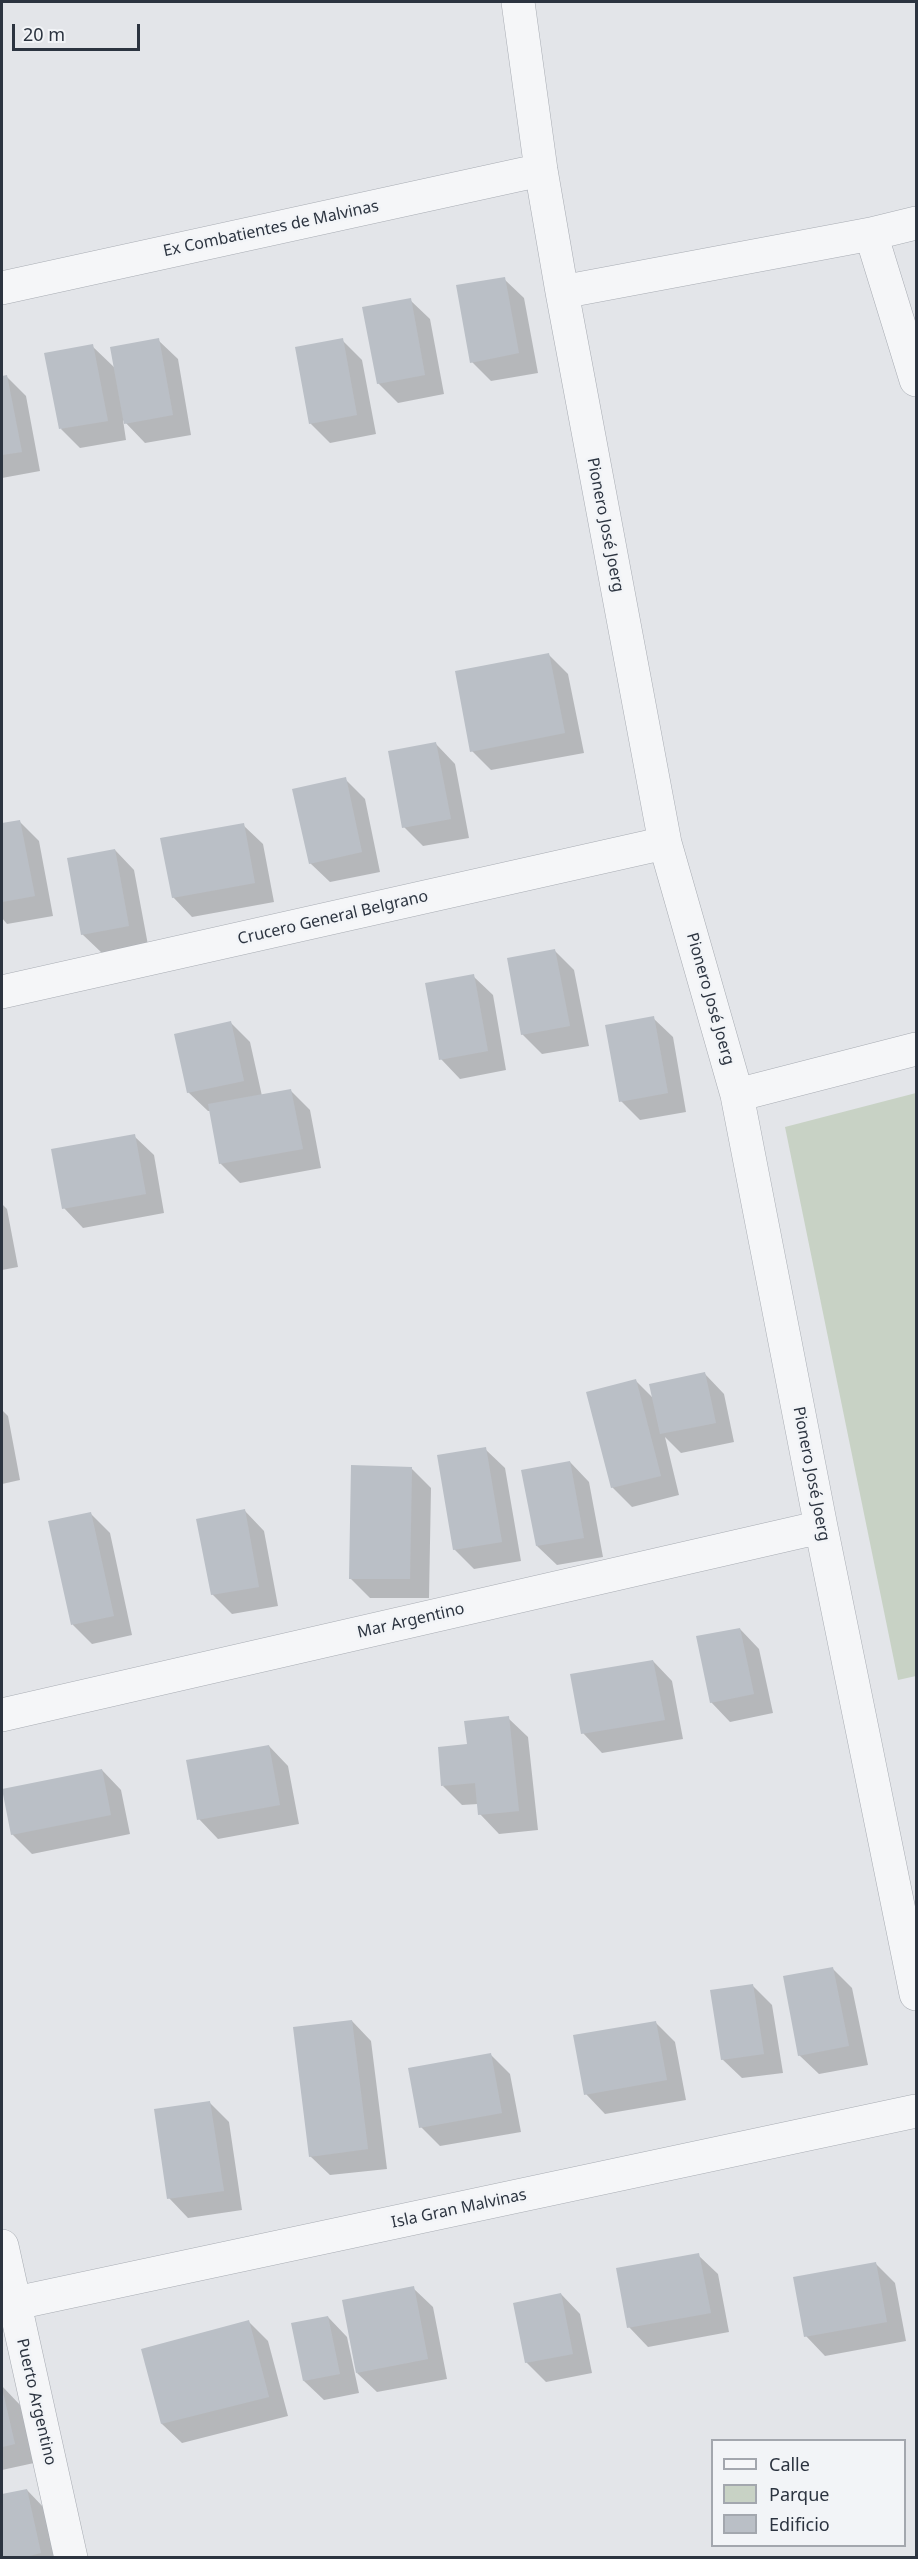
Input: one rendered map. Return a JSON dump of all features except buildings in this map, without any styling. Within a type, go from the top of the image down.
[{"type":"street","name":"Pionero José Joerg","points":[[518,2],[541,170],[562,292],[665,843],[737,1095],[821,1527],[916,1994]]},
{"type":"street","name":"Ex Combatientes de Malvinas","points":[[2,288],[541,170]]},
{"type":"street","points":[[562,292],[871,234],[916,223]]},
{"type":"street","points":[[871,234],[916,380]]},
{"type":"street","name":"Crucero General Belgrano","points":[[2,992],[665,843]]},
{"type":"street","points":[[737,1095],[916,1049]]},
{"type":"street","name":"Mar Argentino","points":[[2,1715],[821,1527]]},
{"type":"street","name":"Isla Gran Malvinas","points":[[7,2305],[916,2111]]},
{"type":"street","name":"Puerto Argentino","points":[[2,2246],[7,2305],[71,2558]]},
{"type":"green space","points":[[916,1093],[916,1676],[898,1680],[785,1127]]}]
